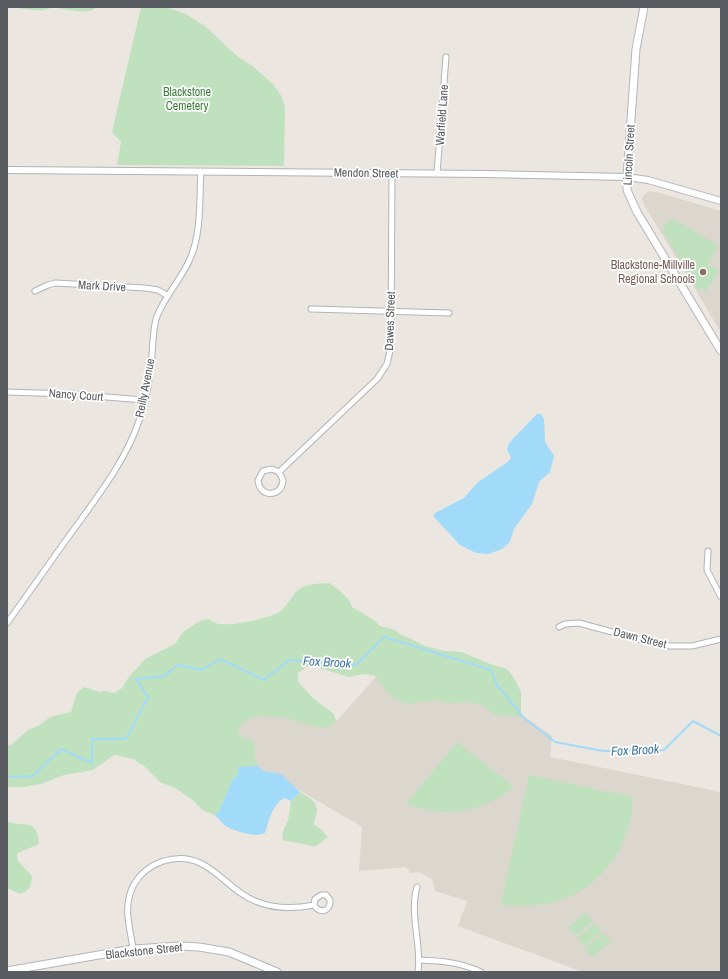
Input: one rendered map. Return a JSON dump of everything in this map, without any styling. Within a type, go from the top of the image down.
[{"type":"main road","name":"Lincoln Street","points":[[644,7],[636,49],[627,190],[637,212],[721,351]]},
{"type":"main road","name":"Blackstone Street","points":[[7,971],[133,949],[181,946],[215,949],[244,958],[277,972]]},
{"type":"street","name":"Warfield Lane","points":[[437,173],[446,57]]},
{"type":"street","name":"Mendon Street","points":[[7,170],[437,173],[627,177],[648,180],[721,201]]},
{"type":"street","name":"Reilly Avenue","points":[[7,623],[111,478],[140,420],[148,387],[154,329],[160,311],[168,296],[183,275],[196,243],[201,172]]},
{"type":"street","name":"Dawes Street","points":[[279,472],[377,378],[384,369],[390,354],[392,173]]},
{"type":"street","name":"Mark Drive","points":[[35,291],[55,283],[145,288],[158,290],[168,296]]},
{"type":"street","points":[[311,309],[449,314]]},
{"type":"street","name":"Nancy Court","points":[[7,392],[68,394],[144,400]]},
{"type":"street","points":[[270,468],[279,472],[283,480],[280,489],[272,493],[267,493],[258,482],[262,473],[270,468]]},
{"type":"street","points":[[708,552],[707,570],[721,597]]},
{"type":"street","name":"Dawn Street","points":[[559,627],[565,624],[579,623],[649,642],[670,646],[692,646],[721,640]]},
{"type":"street","points":[[133,949],[128,911],[129,898],[135,883],[145,872],[154,865],[165,860],[178,858],[191,859],[206,866],[243,896],[254,901],[282,907],[298,908],[314,905]]},
{"type":"street","points":[[417,887],[414,905],[419,960],[418,972]]},
{"type":"street","points":[[419,960],[451,962],[467,966],[481,972]]},
{"type":"shaded area","name":"Blackstone-Millville Regional Schools","points":[[649,191],[721,211],[721,332],[643,203],[642,198]]},
{"type":"shaded area","points":[[404,645],[518,715],[529,720],[552,736],[550,757],[721,792],[721,972],[583,972],[458,926],[467,901],[435,891],[432,879],[419,872],[411,873],[406,867],[359,871],[362,827],[301,791],[187,751],[204,691],[267,709],[334,724]]},
{"type":"green space","points":[[12,7],[97,7],[93,10],[83,12],[54,8],[36,10]]},
{"type":"green space","name":"Blackstone Cemetery","points":[[141,7],[165,7],[184,13],[205,26],[238,57],[250,64],[272,83],[281,95],[285,107],[284,166],[117,165],[121,142],[112,132]]},
{"type":"green space","points":[[673,219],[718,245],[708,265],[719,270],[705,293],[703,288],[698,291],[663,231],[665,224]]},
{"type":"green space","points":[[329,583],[349,600],[352,607],[374,620],[380,626],[395,630],[401,635],[422,645],[444,651],[461,652],[507,669],[514,678],[521,692],[521,717],[492,714],[482,705],[468,702],[446,703],[437,700],[408,704],[392,698],[375,676],[365,674],[349,677],[313,666],[306,667],[298,673],[298,682],[313,698],[334,714],[336,722],[331,726],[320,728],[282,717],[258,716],[250,718],[239,727],[239,734],[244,739],[249,738],[253,742],[255,746],[255,758],[258,766],[238,767],[238,774],[219,811],[215,815],[202,810],[195,802],[177,789],[160,782],[143,765],[134,759],[114,755],[93,770],[64,775],[41,784],[24,787],[7,787],[7,746],[12,744],[28,730],[38,726],[50,717],[71,712],[77,693],[84,687],[100,692],[105,691],[114,693],[122,688],[128,678],[145,659],[175,644],[183,632],[198,622],[208,619],[219,624],[232,624],[274,615],[282,610],[300,588],[312,584]]},
{"type":"green space","points":[[457,742],[514,787],[489,803],[462,811],[434,811],[420,809],[406,804]]},
{"type":"green space","points":[[529,775],[633,797],[629,823],[621,846],[609,866],[592,882],[573,895],[551,903],[527,906],[501,904]]},
{"type":"green space","points":[[300,792],[306,795],[316,805],[317,812],[314,825],[320,828],[328,837],[316,846],[283,840],[282,837],[284,828],[288,821],[291,801]]},
{"type":"green space","points":[[7,821],[32,826],[38,835],[39,844],[17,854],[18,861],[32,876],[29,888],[20,894],[7,888]]},
{"type":"green space","points":[[586,912],[593,921],[575,936],[568,927]]},
{"type":"green space","points":[[595,923],[602,931],[584,946],[577,938]]},
{"type":"green space","points":[[604,933],[611,942],[592,957],[585,948]]},
{"type":"water","points":[[537,414],[541,414],[544,419],[545,442],[554,456],[550,472],[539,482],[532,504],[514,529],[510,542],[502,549],[488,554],[476,553],[460,545],[433,516],[435,513],[464,498],[477,483],[509,461],[511,457],[507,450],[509,443]]},
{"type":"water","points":[[258,766],[263,771],[281,774],[300,792],[291,801],[284,798],[280,801],[272,813],[265,833],[256,835],[244,833],[228,827],[224,825],[215,815],[219,811],[233,779],[238,774],[238,767]]},
{"type":"waterway","name":"Fox Brook","points":[[7,777],[33,776],[61,749],[92,763],[92,739],[126,739],[148,697],[136,679],[165,676],[177,665],[202,670],[220,659],[264,680],[289,660],[356,665],[384,637],[491,670],[497,685],[523,717],[555,742],[603,751],[664,750],[693,721],[721,736]]},
{"type":"place","name":"Blackstone-Millville Regional Schools","points":[[703,272]]}]
